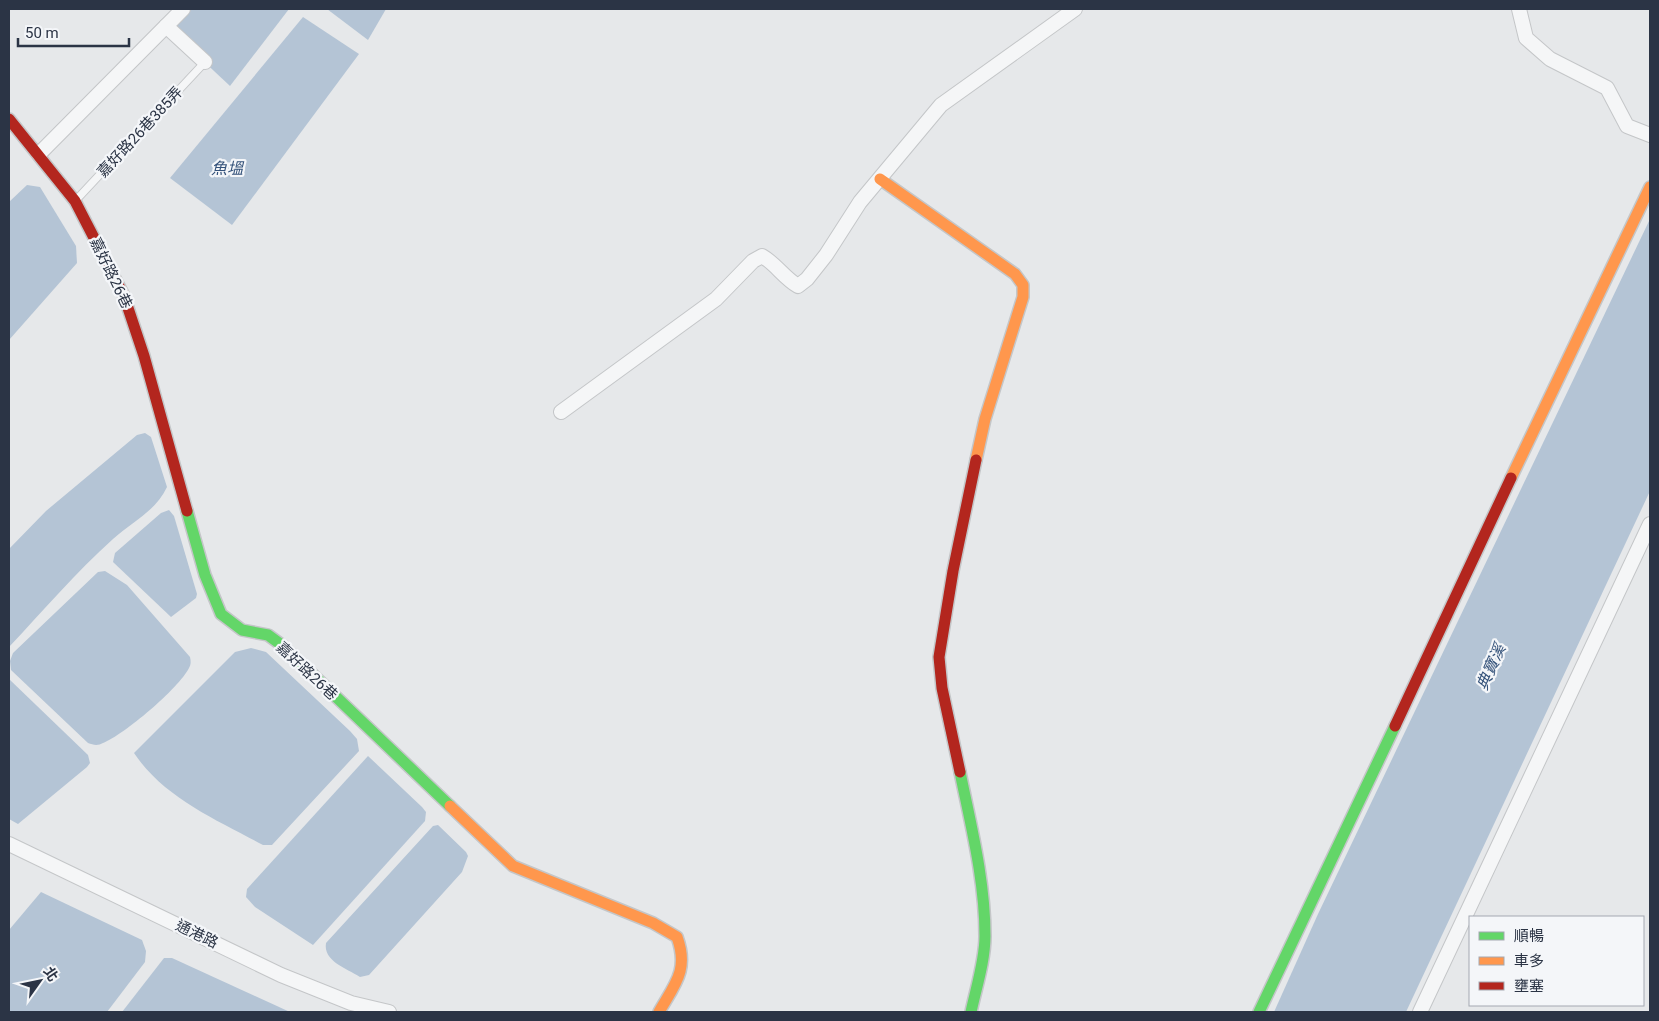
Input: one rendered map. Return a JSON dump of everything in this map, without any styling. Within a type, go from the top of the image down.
[{"type":"street","points":[[35,150],[183,9]]},
{"type":"street","points":[[561,412],[716,298],[754,261],[762,256],[773,263],[789,281],[798,286],[816,267],[860,202],[941,105],[1075,9]]},
{"type":"street","points":[[1519,9],[1526,38],[1536,48],[1550,59],[1608,88],[1627,126],[1650,135]]},
{"type":"street","points":[[166,26],[205,62]]},
{"type":"street","name":"嘉好路26巷","points":[[12,122],[75,201],[124,296],[144,356],[205,575],[221,614],[242,630],[268,635],[283,646],[513,866],[653,923],[677,938],[683,954],[680,975],[659,1012]]},
{"type":"street","points":[[880,179],[1015,274],[1023,285],[1023,297],[985,419],[953,571],[939,657],[942,688],[976,847],[983,897],[985,938],[971,1012]]},
{"type":"street","points":[[1259,1012],[1650,187]]},
{"type":"street","points":[[1420,1012],[1650,524]]},
{"type":"street","name":"通港路","points":[[9,844],[281,975],[351,1003],[389,1012]]},
{"type":"lane","name":"嘉好路26巷385弄","points":[[75,201],[205,62]]},
{"type":"water","points":[[183,9],[289,9],[230,86],[166,26]]},
{"type":"water","points":[[327,9],[386,9],[368,40]]},
{"type":"water","name":"魚塭","points":[[303,17],[359,54],[232,225],[170,178]]},
{"type":"water","points":[[27,185],[40,187],[76,246],[77,263],[9,340],[9,202]]},
{"type":"water","name":"典寶溪","points":[[1650,219],[1650,491],[1406,1012],[1274,1012],[1318,914]]},
{"type":"water","points":[[145,433],[151,437],[167,487],[157,503],[113,539],[86,565],[9,647],[9,549],[46,511],[137,435]]},
{"type":"water","points":[[169,510],[174,516],[197,594],[196,598],[171,617],[113,562],[115,553],[161,513]]},
{"type":"water","points":[[105,571],[127,585],[190,657],[191,663],[183,677],[150,710],[124,731],[96,745],[88,743],[11,670],[10,661],[13,653],[98,572]]},
{"type":"water","points":[[251,648],[266,652],[350,731],[357,739],[359,751],[272,845],[263,845],[192,806],[160,783],[134,753],[235,652]]},
{"type":"water","points":[[9,679],[88,755],[90,763],[18,824],[9,819]]},
{"type":"water","points":[[368,756],[422,807],[426,812],[425,821],[313,945],[255,907],[246,897],[247,889]]},
{"type":"water","points":[[438,825],[466,852],[468,856],[462,872],[369,975],[360,977],[337,963],[328,955],[326,943],[433,826]]},
{"type":"water","points":[[41,892],[142,940],[146,951],[145,962],[107,1012],[9,1012],[9,930]]},
{"type":"water","points":[[164,958],[172,958],[290,1012],[122,1012]]},
{"type":"traffic: fast","points":[[187,511],[205,575],[221,614],[242,630],[268,635],[283,646],[450,806]]},
{"type":"traffic: fast","points":[[1259,1012],[1395,726]]},
{"type":"traffic: fast","points":[[960,772],[977,853],[983,894],[985,936],[984,955],[971,1012]]},
{"type":"traffic: slow","points":[[880,179],[1015,274],[1023,285],[1023,297],[985,419],[976,460]]},
{"type":"traffic: slow","points":[[1511,478],[1650,187]]},
{"type":"traffic: slow","points":[[450,806],[513,866],[653,923],[677,937],[682,959],[681,968],[675,985],[659,1012]]},
{"type":"traffic: jam","points":[[9,119],[75,201],[124,296],[144,356],[187,511]]},
{"type":"traffic: jam","points":[[960,772],[942,688],[939,657],[953,571],[976,460]]},
{"type":"traffic: jam","points":[[1395,726],[1511,478]]}]
